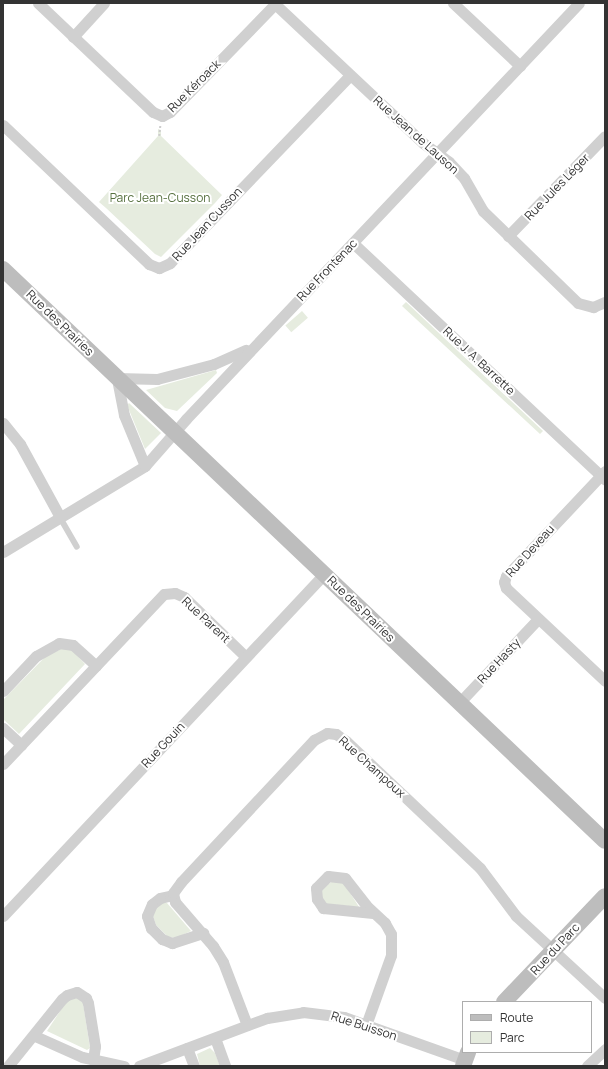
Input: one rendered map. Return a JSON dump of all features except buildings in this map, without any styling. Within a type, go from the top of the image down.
[{"type":"main road","name":"Rue des Prairies","points":[[3,269],[459,703],[603,834]]},
{"type":"main road","name":"Rue du Parc","points":[[505,1001],[605,896]]},
{"type":"street","name":"Rue Kéroack","points":[[38,3],[152,112],[162,116],[170,112],[276,4]]},
{"type":"street","points":[[73,36],[104,3]]},
{"type":"street","points":[[454,3],[520,66]]},
{"type":"street","name":"Rue Frontenac","points":[[3,552],[145,466],[174,432],[256,344],[579,3]]},
{"type":"street","name":"Rue Jean de Lauson","points":[[276,4],[350,75],[458,171],[483,211],[580,305],[593,307],[605,302]]},
{"type":"street","name":"Rue Jean Cusson","points":[[3,125],[149,264],[159,268],[170,263],[350,75]]},
{"type":"street","name":"Rue Jules Léger","points":[[508,236],[605,136]]},
{"type":"street","name":"Rue J. A. Barrette","points":[[353,243],[603,475]]},
{"type":"street","points":[[145,466],[124,415],[117,378],[158,380],[226,360],[256,344]]},
{"type":"street","points":[[3,423],[20,444],[60,518]]},
{"type":"street","name":"Rue Deveau","points":[[603,475],[505,579],[506,588],[605,681]]},
{"type":"street","name":"Rue Gouin","points":[[3,916],[324,574]]},
{"type":"street","name":"Rue Parent","points":[[3,764],[158,600],[168,593],[184,598],[246,657]]},
{"type":"street","name":"Rue Hasty","points":[[459,703],[538,618]]},
{"type":"street","points":[[3,691],[36,656],[59,643],[73,645],[96,666]]},
{"type":"street","points":[[3,728],[21,745]]},
{"type":"street","name":"Rue Champoux","points":[[173,895],[181,882],[314,740],[321,734],[330,733],[346,741],[480,868],[516,916],[552,951]]},
{"type":"street","points":[[366,1025],[392,947],[388,928],[373,913],[345,878],[328,876],[316,888],[316,899],[324,908],[373,913]]},
{"type":"street","points":[[203,933],[172,943],[162,939],[151,928],[147,916],[152,904],[160,898],[173,895],[176,902],[203,933],[223,962],[247,1025]]},
{"type":"street","points":[[552,951],[605,998]]},
{"type":"street","points":[[8,1066],[35,1036],[67,995],[82,994],[86,998],[90,1010],[95,1048],[93,1060]]},
{"type":"street","name":"Rue Buisson","points":[[139,1066],[247,1025],[278,1015],[303,1012],[330,1014],[465,1059]]},
{"type":"street","points":[[35,1036],[93,1060],[124,1066]]},
{"type":"street","points":[[215,1038],[225,1066]]},
{"type":"street","points":[[187,1048],[194,1066]]},
{"type":"street","points":[[587,1066],[605,1049]]},
{"type":"lane","points":[[60,518],[77,546]]},
{"type":"green space","name":"Parc Jean-Cusson","points":[[158,129],[161,130],[161,136],[222,195],[161,257],[155,254],[99,202],[158,136]]},
{"type":"green space","points":[[406,302],[543,431],[540,434],[402,306]]},
{"type":"green space","points":[[302,311],[308,318],[291,332],[285,325]]},
{"type":"green space","points":[[216,370],[217,373],[177,411],[165,408],[146,390]]},
{"type":"green space","points":[[129,403],[161,433],[145,449],[127,405]]},
{"type":"green space","points":[[63,648],[73,651],[85,664],[19,734],[3,719],[3,700],[45,657]]},
{"type":"green space","points":[[333,881],[343,882],[359,907],[327,904],[322,899],[322,888]]},
{"type":"green space","points":[[163,902],[167,903],[191,931],[176,938],[168,937],[156,925],[153,916],[155,908]]},
{"type":"green space","points":[[78,998],[83,1003],[90,1048],[87,1050],[47,1031],[68,999]]},
{"type":"green space","points":[[210,1048],[215,1053],[220,1066],[200,1066],[197,1054]]}]
